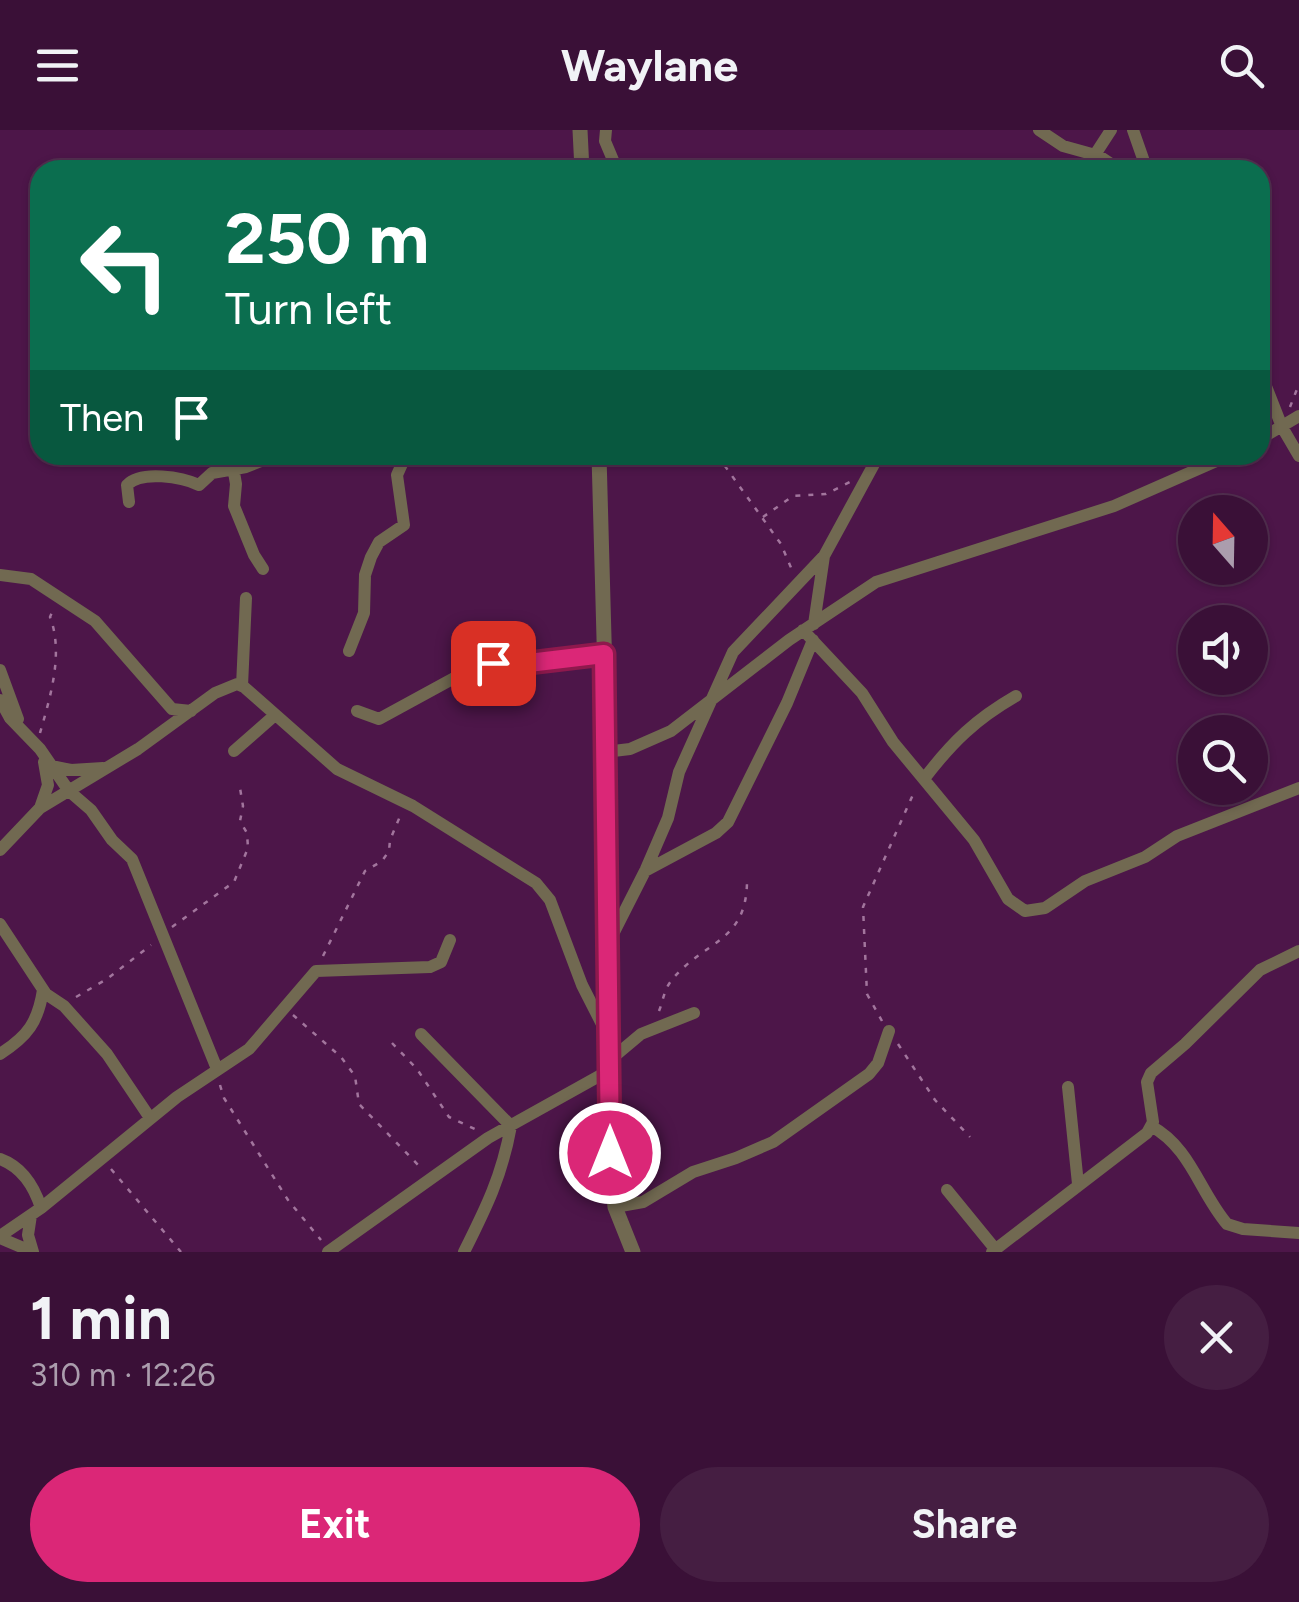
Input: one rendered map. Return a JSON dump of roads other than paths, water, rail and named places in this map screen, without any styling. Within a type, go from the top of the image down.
[{"type":"street","points":[[580,130],[582,160]]},
{"type":"street","points":[[606,130],[604,140],[613,160]]},
{"type":"street","points":[[1038,130],[1070,149],[1101,160]]},
{"type":"street","points":[[1091,160],[1111,130]]},
{"type":"street","points":[[1132,130],[1142,160]]},
{"type":"street","points":[[1270,396],[1299,456]]},
{"type":"street","points":[[1270,434],[1299,416]]},
{"type":"street","points":[[129,502],[126,485],[138,477],[176,476],[199,485],[227,465]]},
{"type":"street","points":[[232,465],[234,506],[254,555],[264,569]]},
{"type":"street","points":[[349,651],[364,613],[365,575],[370,557],[379,542],[404,525],[397,475],[402,465]]},
{"type":"street","points":[[599,465],[610,1153],[615,1207],[633,1252]]},
{"type":"street","points":[[608,943],[668,818],[679,772],[738,643],[824,556],[874,465]]},
{"type":"street","points":[[605,752],[630,749],[671,730],[876,582],[1114,506],[1207,465]]},
{"type":"street","points":[[645,871],[724,828],[787,703],[810,631],[824,556]]},
{"type":"street","points":[[0,574],[31,580],[95,620],[172,708],[191,711]]},
{"type":"street","points":[[242,686],[246,598]]},
{"type":"street","points":[[810,631],[974,840],[1008,899],[1019,909],[1030,912],[1054,903],[1094,877],[1145,857],[1177,836],[1299,788]]},
{"type":"street","points":[[356,711],[379,719],[478,664],[520,664],[604,654]]},
{"type":"street","points":[[0,670],[15,714],[27,734]]},
{"type":"street","points":[[0,850],[40,808],[228,686],[242,686],[337,769],[398,798],[512,866],[543,890],[582,985],[610,1040]]},
{"type":"street","points":[[923,778],[954,740],[983,714],[1016,696]]},
{"type":"street","points":[[0,700],[10,718],[70,791],[132,860],[218,1069]]},
{"type":"street","points":[[234,751],[275,715]]},
{"type":"street","points":[[40,750],[48,784],[40,808]]},
{"type":"street","points":[[51,766],[71,770],[106,768]]},
{"type":"street","points":[[0,924],[43,990],[61,1004],[106,1054],[150,1118]]},
{"type":"street","points":[[33,1252],[0,1237],[150,1118],[249,1049],[316,971],[430,967],[441,962],[450,940]]},
{"type":"street","points":[[947,1190],[994,1251],[1136,1143],[1150,1126],[1147,1082],[1151,1073],[1260,970],[1299,951]]},
{"type":"street","points":[[38,1019],[43,990]]},
{"type":"street","points":[[0,1054],[61,1004]]},
{"type":"street","points":[[336,1249],[488,1138],[610,1065],[642,1034],[694,1013]]},
{"type":"street","points":[[615,1207],[643,1202],[693,1172],[736,1158],[802,1125],[870,1074],[878,1064],[889,1031]]},
{"type":"street","points":[[421,1034],[510,1126]]},
{"type":"street","points":[[1068,1088],[1078,1184]]},
{"type":"street","points":[[464,1252],[487,1212],[504,1164],[510,1126]]},
{"type":"street","points":[[1150,1126],[1170,1136],[1186,1156],[1227,1224],[1299,1234]]},
{"type":"street","points":[[0,1159],[14,1164],[35,1190],[36,1211],[28,1235],[33,1252]]}]
